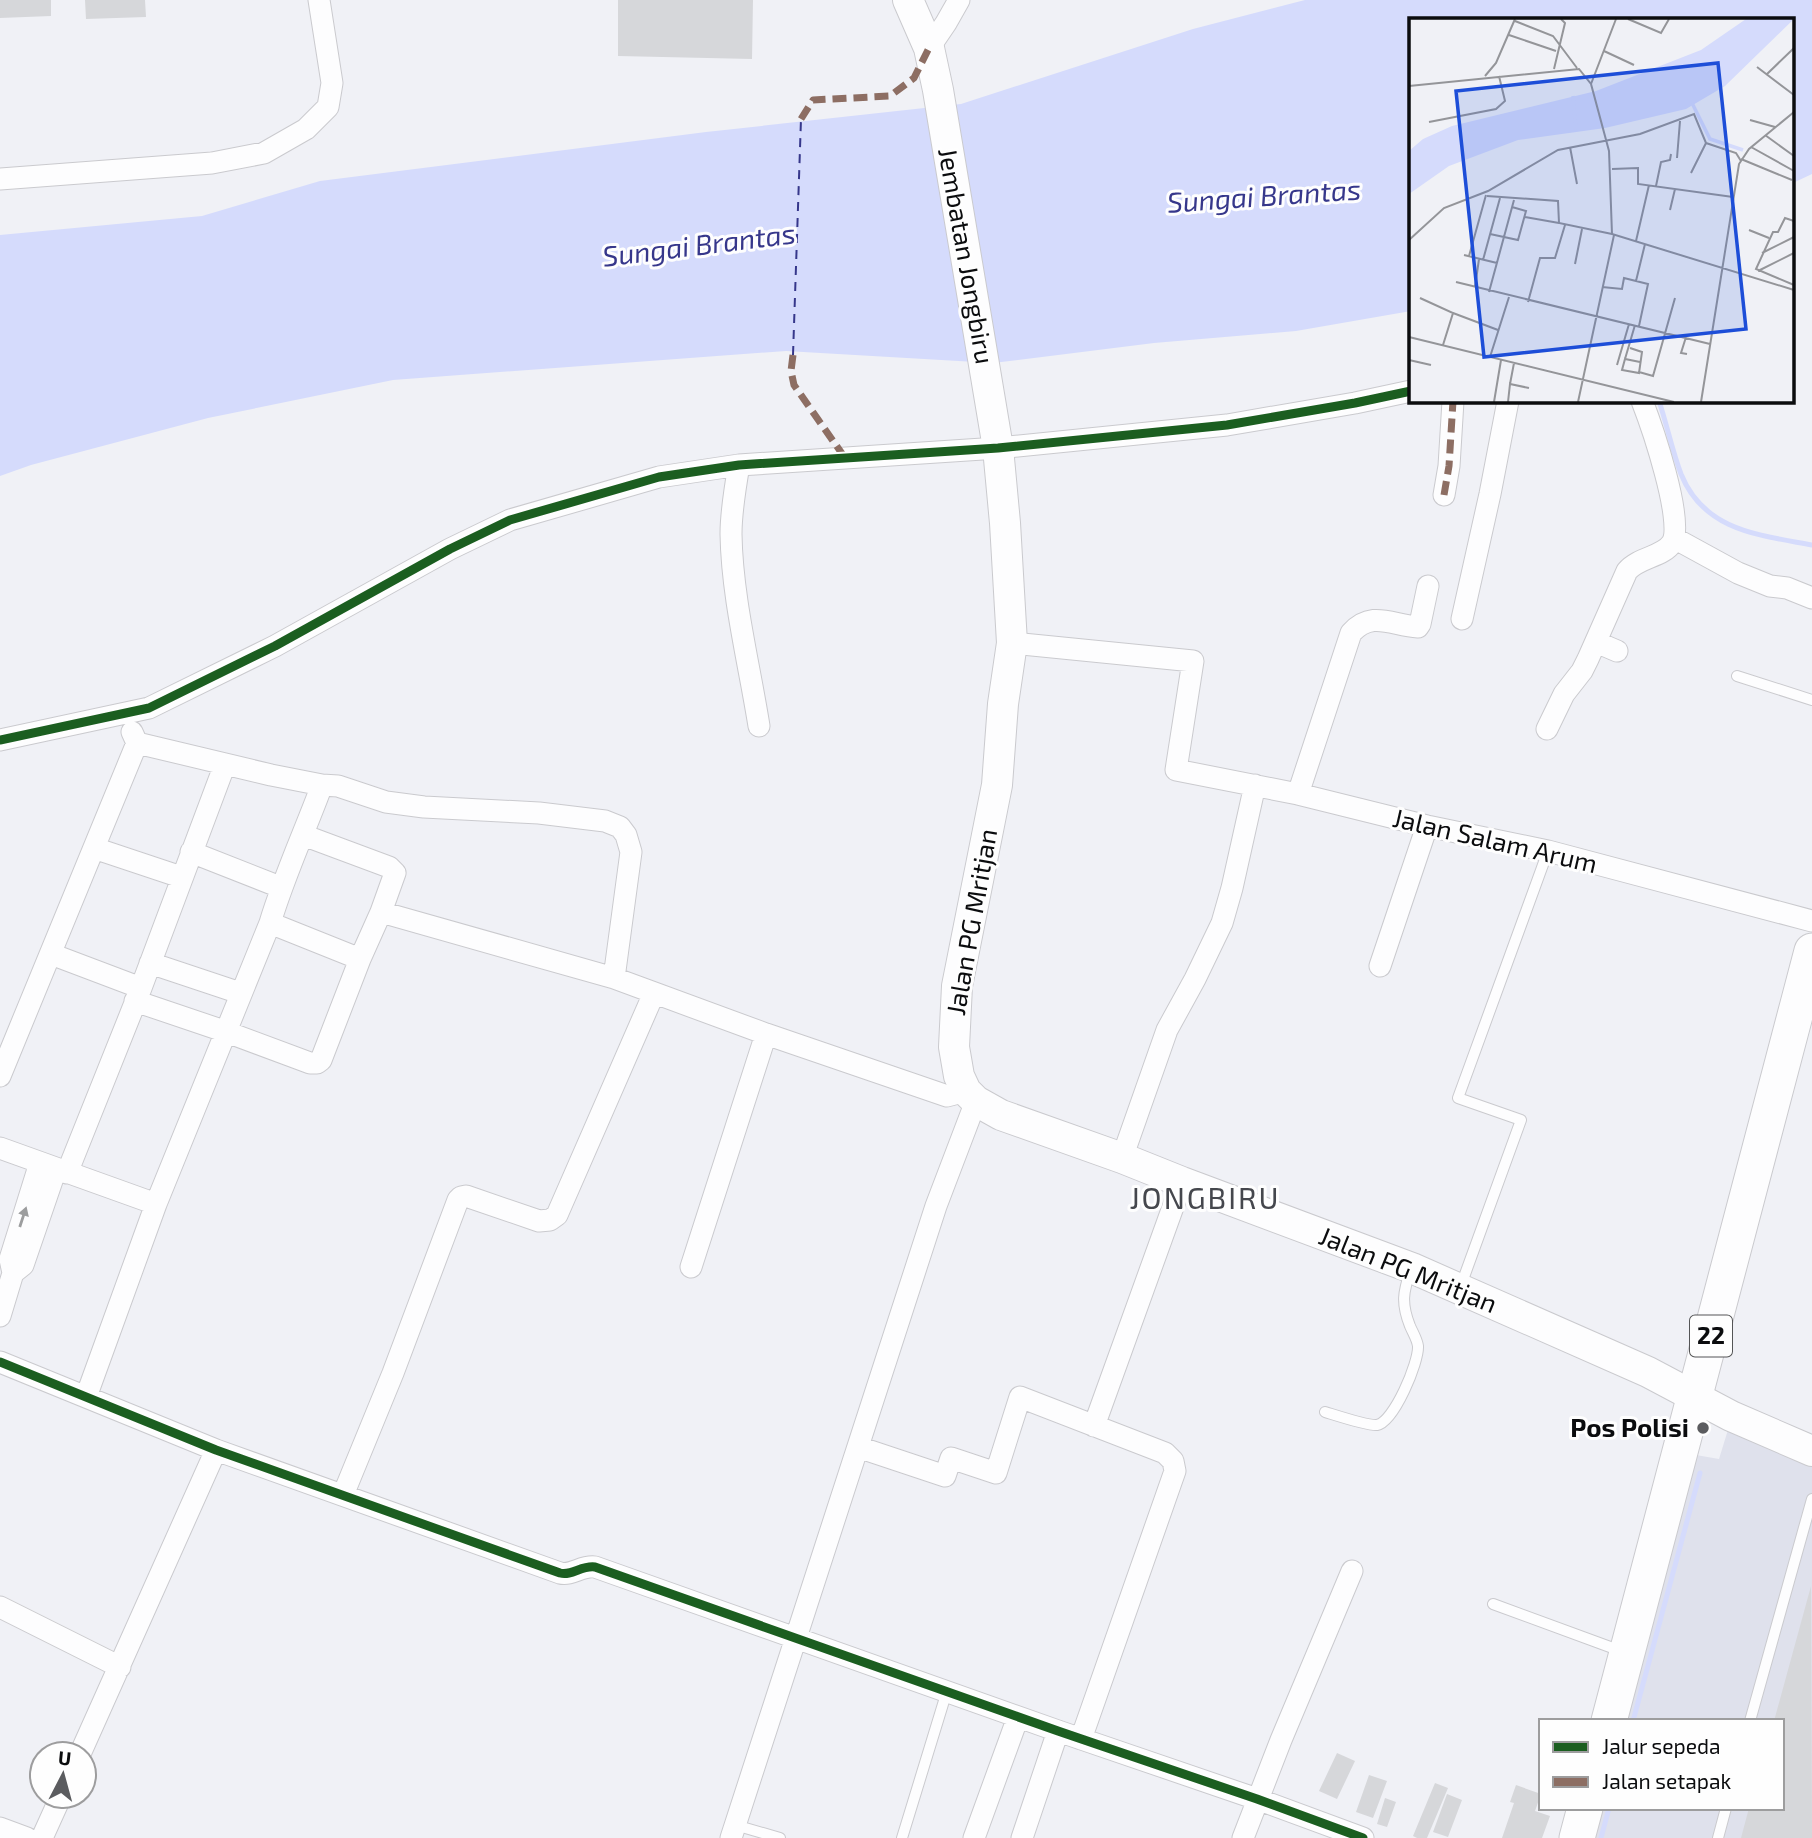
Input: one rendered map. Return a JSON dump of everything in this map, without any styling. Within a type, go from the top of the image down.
[{"type":"highway","name":"22","points":[[1610,1719],[1812,951]]},
{"type":"highway","points":[[1577,1838],[1584,1810]]},
{"type":"main road","name":"Jembatan Jongbiru","points":[[908,0],[929,48],[938,90],[997,441]]},
{"type":"main road","name":"Jalan PG Mritjan","points":[[997,441],[1012,643],[1003,704],[997,785],[957,986],[954,1047],[958,1076],[971,1096],[1001,1115],[1412,1268],[1648,1372],[1695,1398],[1812,1451]]},
{"type":"street","points":[[0,180],[212,163],[264,153],[306,129],[328,107],[332,83],[318,0]]},
{"type":"street","points":[[929,48],[959,0]]},
{"type":"street","points":[[0,740],[149,708],[275,646],[450,549],[510,520],[659,477],[739,465],[997,441],[1227,425],[1409,391]]},
{"type":"street","points":[[1444,495],[1449,466],[1453,402]]},
{"type":"street","points":[[1462,619],[1508,402]]},
{"type":"street","points":[[1547,729],[1564,694],[1582,671],[1627,571],[1638,561],[1665,549],[1672,544],[1674,538],[1672,500],[1642,402]]},
{"type":"street","points":[[739,465],[731,532],[733,577],[759,726]]},
{"type":"street","points":[[1674,538],[1738,573],[1812,598]]},
{"type":"street","points":[[1298,794],[1351,633],[1361,623],[1370,620],[1418,627],[1428,586]]},
{"type":"street","points":[[1596,642],[1617,650]]},
{"type":"street","name":"Jalan Salam Arum","points":[[1012,643],[1193,661],[1177,770],[1298,794],[1427,826],[1548,851],[1812,921]]},
{"type":"street","points":[[0,1076],[137,743],[124,714]]},
{"type":"street","points":[[137,743],[322,785],[338,786],[386,802],[424,807],[539,813],[605,821],[620,827],[626,835],[631,852],[614,978]]},
{"type":"street","points":[[0,1316],[11,1263],[138,995],[225,764]]},
{"type":"street","points":[[86,1397],[156,1204],[270,923],[280,887],[322,785]]},
{"type":"street","points":[[1122,1158],[1167,1030],[1222,923],[1255,785]]},
{"type":"street","points":[[1380,966],[1427,826]]},
{"type":"street","points":[[51,954],[138,995],[225,1031],[310,1063],[317,1063],[321,1060],[360,959],[382,912],[395,873],[389,867],[303,835]]},
{"type":"street","points":[[94,848],[181,877]]},
{"type":"street","points":[[191,852],[280,887]]},
{"type":"street","points":[[382,912],[614,978],[947,1096],[971,1096],[733,1831]]},
{"type":"street","points":[[270,923],[360,959]]},
{"type":"street","points":[[150,963],[240,993]]},
{"type":"street","points":[[343,1495],[393,1373],[458,1200],[466,1196],[539,1221],[551,1220],[556,1216],[654,993]]},
{"type":"street","points":[[691,1267],[766,1034]]},
{"type":"street","points":[[0,1148],[156,1204]]},
{"type":"street","points":[[1094,1426],[1182,1182]]},
{"type":"street","points":[[0,1362],[216,1450],[564,1574],[584,1567],[595,1567],[1363,1838]]},
{"type":"street","points":[[858,1447],[945,1476],[951,1458],[996,1473],[1020,1397],[1166,1452],[1173,1461],[1175,1471],[1081,1739]]},
{"type":"street","points":[[86,1740],[216,1450]]},
{"type":"street","points":[[1243,1838],[1352,1571]]},
{"type":"street","points":[[0,1607],[120,1667]]},
{"type":"street","points":[[974,1838],[1018,1717]]},
{"type":"street","points":[[1022,1838],[1058,1731]]},
{"type":"street","points":[[42,1838],[55,1810]]},
{"type":"street","points":[[0,1828],[27,1838]]},
{"type":"lane","points":[[1737,676],[1812,700]]},
{"type":"lane","points":[[1460,1289],[1521,1120],[1458,1098],[1548,851]]},
{"type":"lane","points":[[1325,1412],[1375,1425],[1385,1422],[1395,1410],[1418,1357],[1418,1344],[1403,1303],[1404,1290],[1412,1268]]},
{"type":"lane","points":[[1751,1719],[1812,1499]]},
{"type":"lane","points":[[1493,1604],[1627,1653]]},
{"type":"lane","points":[[902,1838],[947,1691]]},
{"type":"lane","points":[[1718,1838],[1725,1810]]},
{"type":"lane","points":[[733,1831],[780,1838]]},
{"type":"shaded area","points":[[1731,1420],[1812,1457],[1812,1838],[1593,1838],[1600,1810],[1784,1810],[1784,1719],[1626,1719],[1696,1455],[1719,1459]]},
{"type":"water","name":"Sungai Brantas","points":[[1305,0],[1812,0],[1812,174],[1794,183],[1794,18],[1409,18],[1409,311],[1296,331],[1154,343],[993,363],[786,351],[393,380],[208,418],[31,465],[0,476],[0,235],[202,216],[320,181],[706,132],[961,104],[1193,29]]},
{"type":"building","points":[[0,0],[51,0],[51,16],[0,18]]},
{"type":"building","points":[[85,0],[145,0],[146,17],[86,19]]},
{"type":"building","points":[[618,0],[753,0],[752,59],[618,56]]},
{"type":"building","points":[[1811,1586],[1812,1838],[1741,1838],[1748,1810],[1784,1810],[1784,1719],[1775,1719]]},
{"type":"building","points":[[1337,1753],[1355,1761],[1337,1799],[1319,1791]]},
{"type":"building","points":[[1369,1775],[1387,1781],[1373,1818],[1356,1812]]},
{"type":"building","points":[[1435,1783],[1448,1788],[1427,1838],[1417,1838],[1413,1836]]},
{"type":"building","points":[[1516,1785],[1539,1793],[1535,1811],[1550,1816],[1542,1838],[1502,1838],[1514,1803],[1510,1802]]},
{"type":"building","points":[[1447,1794],[1462,1800],[1448,1837],[1433,1832]]},
{"type":"building","points":[[1385,1798],[1396,1802],[1387,1827],[1377,1824]]},
{"type":"waterway","points":[[1659,402],[1681,474],[1691,493],[1704,508],[1735,527],[1772,538],[1812,545]]},
{"type":"waterway","points":[[1634,1719],[1700,1473]]},
{"type":"waterway","points":[[1601,1838],[1608,1810]]},
{"type":"ferry route","points":[[793,355],[801,119]]},
{"type":"marked path","points":[[801,119],[813,100],[890,96],[914,78],[929,48]]},
{"type":"marked path","points":[[793,355],[791,371],[794,385],[845,458]]},
{"type":"marked path","points":[[1444,495],[1449,466],[1453,402]]},
{"type":"cycle path","points":[[0,740],[149,708],[275,646],[450,549],[510,520],[659,477],[739,465],[998,448],[1227,425],[1409,391]]},
{"type":"cycle path","points":[[0,1362],[216,1450],[560,1573],[595,1567],[1363,1838]]},
{"type":"place","name":"Pos Polisi","points":[[1703,1428]]},
{"type":"district","name":"JONGBIRU","points":[[1205,1199]]}]
